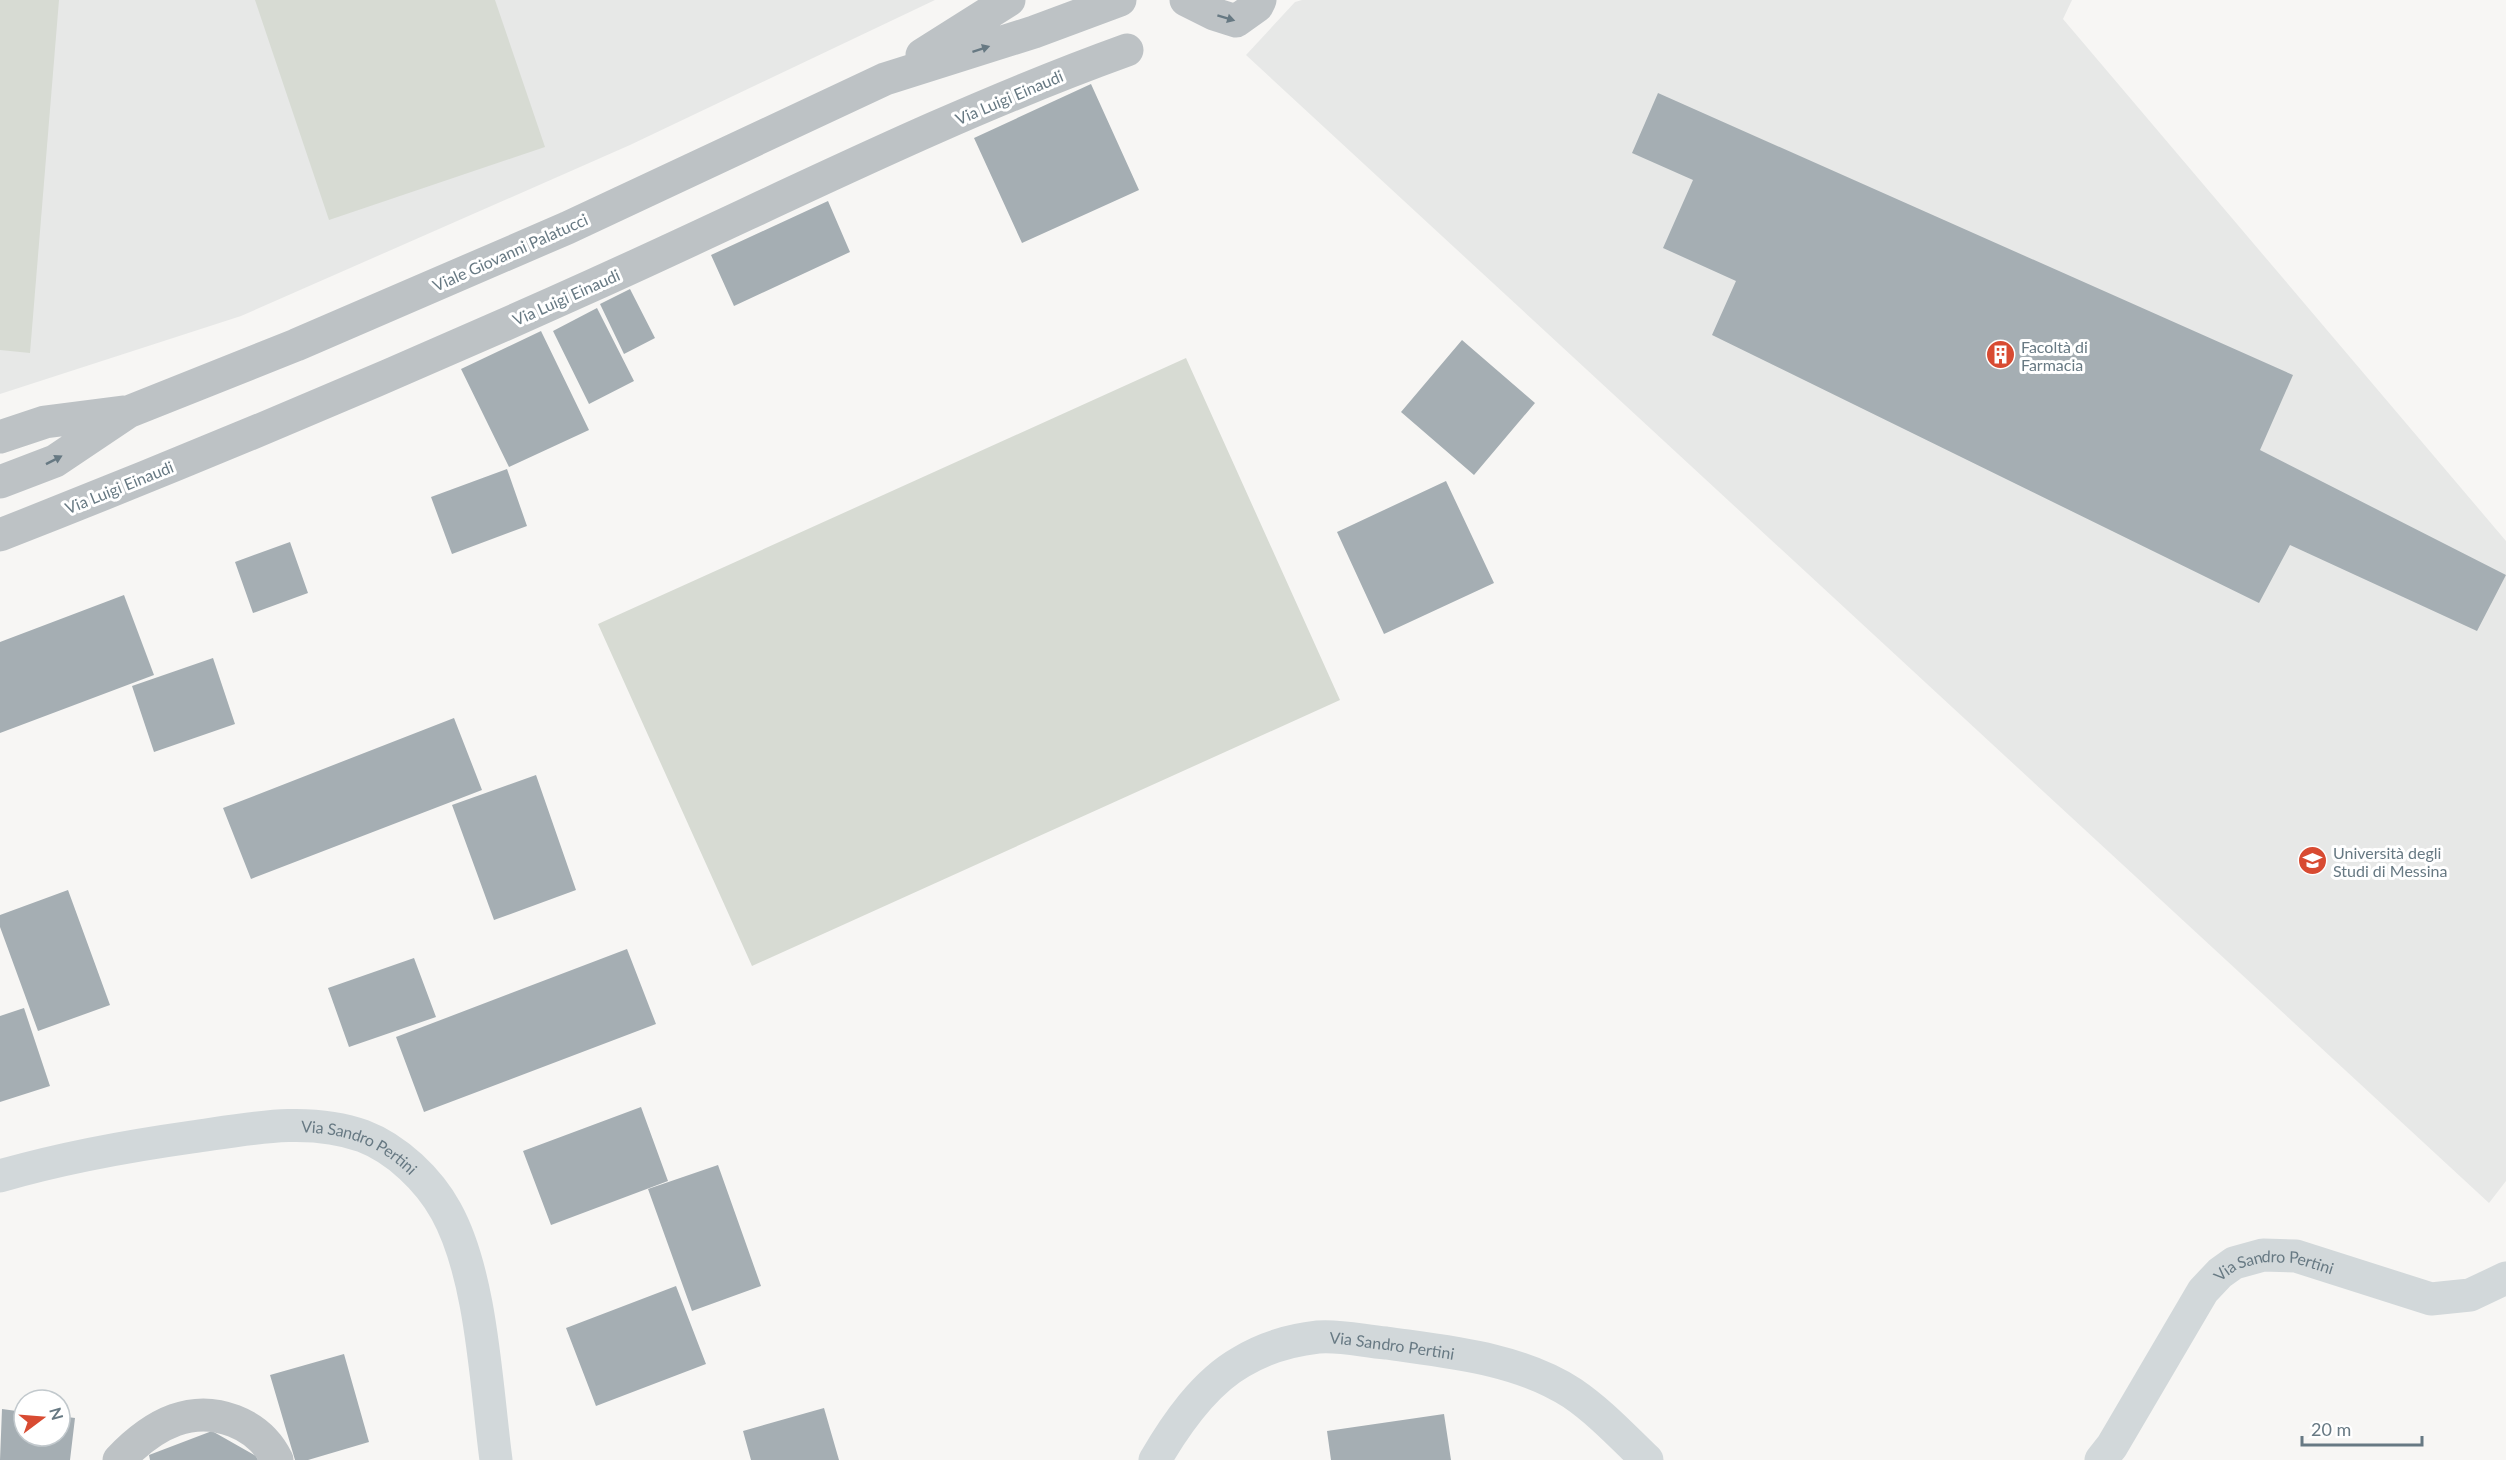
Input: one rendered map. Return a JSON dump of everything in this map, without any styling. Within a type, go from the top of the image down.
[{"type":"street","points":[[885,79],[1010,0]]},
{"type":"street","points":[[885,79],[1034,32],[1120,0]]},
{"type":"street","points":[[1186,0],[1214,14],[1236,21],[1257,6],[1260,0]]},
{"type":"street","name":"Via Luigi Einaudi","points":[[0,535],[322,404],[592,286],[1011,94],[1127,50]]},
{"type":"street","name":"Viale Giovanni Palatucci","points":[[0,482],[55,461],[128,412],[296,345],[567,228],[885,79]]},
{"type":"street","name":"Viale Giovanni Palatucci","points":[[0,437],[45,422],[128,412]]},
{"type":"street","name":"Via Sandro Pertini","points":[[0,1176],[108,1151],[270,1127],[320,1127],[363,1136],[382,1145],[416,1172],[434,1192],[446,1211],[463,1251],[475,1301],[496,1460]]},
{"type":"street","name":"Via Sandro Pertini","points":[[2106,1453],[2203,1291],[2220,1273],[2234,1263],[2264,1255],[2296,1256],[2431,1299],[2469,1295],[2506,1278]]},
{"type":"street","name":"Via Sandro Pertini","points":[[1155,1460],[1187,1412],[1223,1374],[1239,1363],[1281,1344],[1335,1337],[1444,1351],[1525,1370],[1571,1392],[1615,1428],[1647,1460]]},
{"type":"street","points":[[119,1460],[152,1432],[176,1420],[203,1415],[233,1419],[242,1424],[258,1434],[277,1460]]},
{"type":"shaded area","points":[[0,0],[935,0],[630,145],[241,316],[0,394]]},
{"type":"shaded area","points":[[0,0],[59,0],[30,353],[0,350]]},
{"type":"shaded area","points":[[255,0],[495,0],[545,147],[329,220]]},
{"type":"shaded area","name":"Università degli Studi di Messina","points":[[1302,0],[2072,0],[2063,19],[2506,541],[2506,1181],[2489,1203],[1246,55],[1295,2]]},
{"type":"shaded area","points":[[1186,358],[1340,700],[752,966],[598,624]]},
{"type":"building","points":[[1091,84],[1139,190],[1022,243],[974,138]]},
{"type":"building","name":"Facoltà di Farmacia","points":[[1658,93],[2293,375],[2260,450],[2506,575],[2477,631],[2290,545],[2259,603],[1712,335],[1736,281],[1663,248],[1693,180],[1632,153]]},
{"type":"building","points":[[828,201],[850,252],[734,306],[711,255]]},
{"type":"building","points":[[630,289],[655,338],[624,354],[600,304]]},
{"type":"building","points":[[597,308],[634,381],[589,404],[553,331]]},
{"type":"building","points":[[541,331],[589,430],[509,467],[461,369]]},
{"type":"building","points":[[1462,340],[1535,403],[1474,475],[1401,412]]},
{"type":"building","points":[[507,469],[527,526],[452,554],[431,497]]},
{"type":"building","points":[[1446,481],[1494,583],[1384,634],[1337,532]]},
{"type":"building","points":[[290,542],[308,593],[253,613],[235,562]]},
{"type":"building","points":[[124,595],[154,675],[0,733],[0,642]]},
{"type":"building","points":[[213,658],[235,724],[154,752],[132,686]]},
{"type":"building","points":[[454,718],[482,790],[251,879],[223,808]]},
{"type":"building","points":[[536,775],[576,890],[494,920],[452,805]]},
{"type":"building","points":[[68,890],[110,1005],[38,1031],[0,927],[0,915]]},
{"type":"building","points":[[627,949],[656,1024],[424,1112],[396,1037]]},
{"type":"building","points":[[414,958],[436,1017],[349,1047],[328,988]]},
{"type":"building","points":[[24,1008],[50,1086],[0,1102],[0,1016]]},
{"type":"building","points":[[641,1107],[668,1181],[551,1225],[523,1151]]},
{"type":"building","points":[[718,1165],[761,1286],[692,1311],[648,1189]]},
{"type":"building","points":[[676,1286],[706,1364],[596,1406],[566,1328]]},
{"type":"building","points":[[344,1354],[369,1442],[308,1460],[295,1460],[270,1375]]},
{"type":"building","points":[[824,1408],[839,1460],[751,1460],[743,1431]]},
{"type":"building","points":[[2,1409],[12,1410],[12,1448],[71,1448],[70,1460],[0,1460]]},
{"type":"building","points":[[1444,1414],[1451,1460],[1331,1460],[1327,1431]]},
{"type":"building","points":[[72,1418],[75,1418],[72,1443]]},
{"type":"building","points":[[212,1431],[256,1456],[258,1460],[150,1460],[149,1455]]},
{"type":"place","name":"Facoltà di Farmacia","points":[[2000,355]]},
{"type":"place","name":"Università degli Studi di Messina","points":[[2312,861]]}]
